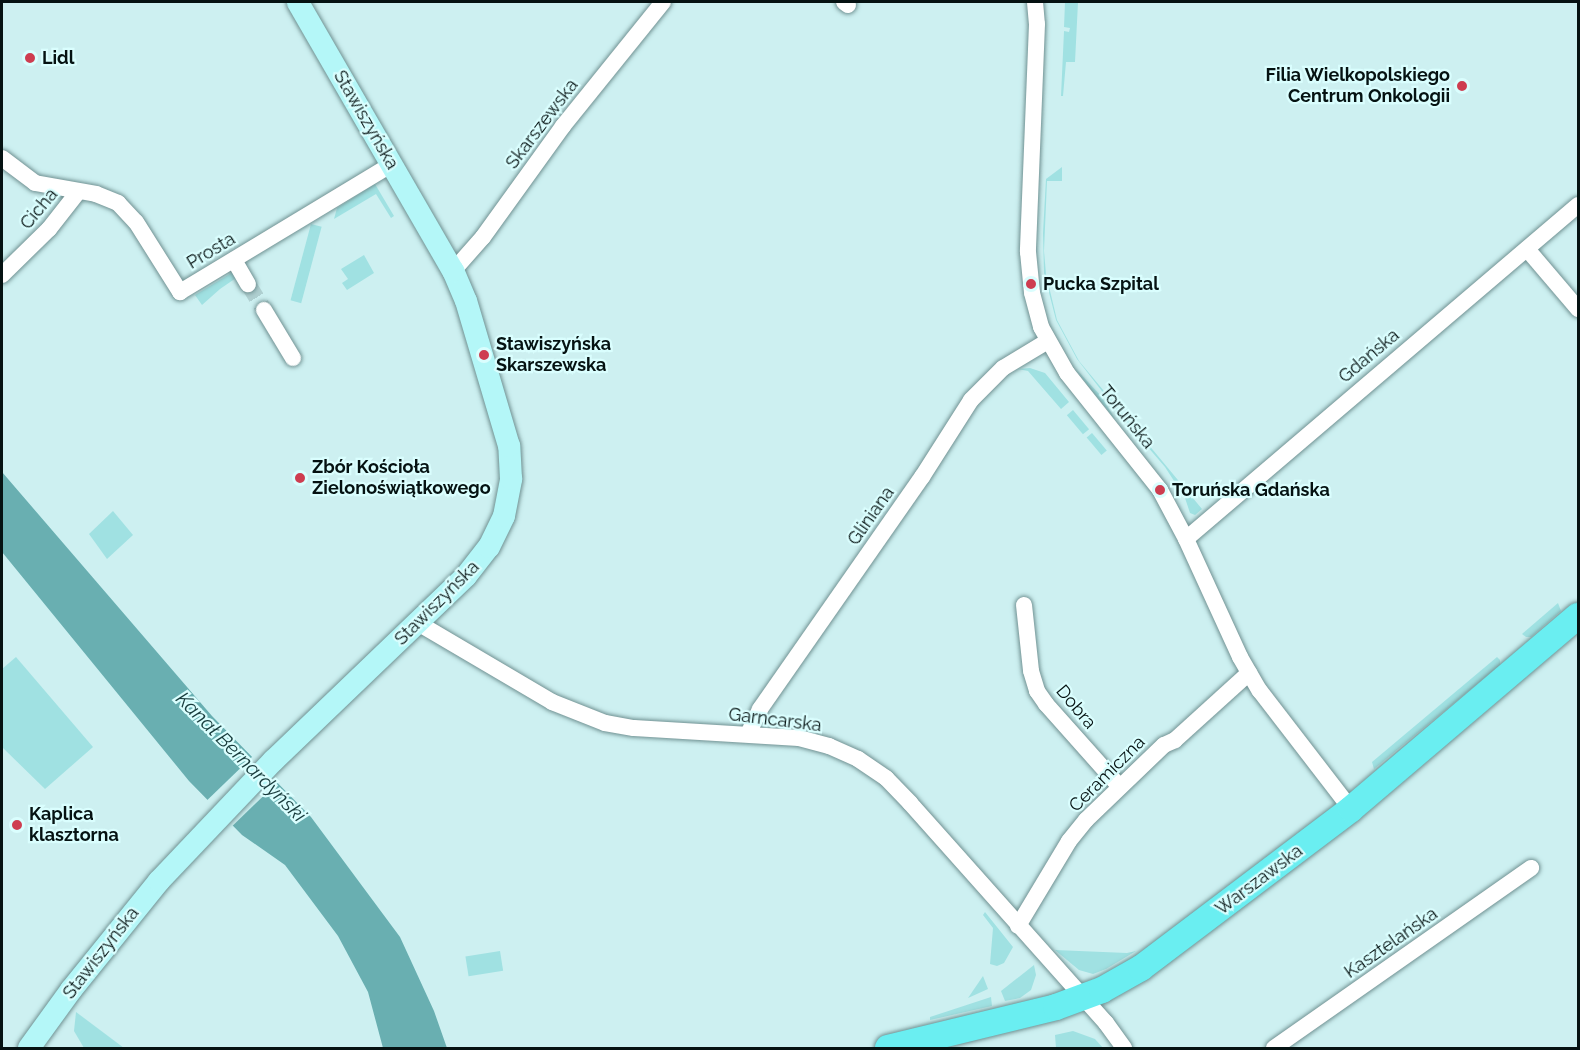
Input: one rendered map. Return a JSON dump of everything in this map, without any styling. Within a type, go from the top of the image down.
[{"type":"main road","name":"Warszawska","points":[[888,1048],[987,1026],[1083,998],[1119,981],[1161,954],[1351,809],[1578,616]]},
{"type":"main road","points":[[966,1048],[987,1026]]},
{"type":"street","name":"Stawiszyńska","points":[[29,1048],[130,916],[199,837],[277,757],[466,576],[489,547],[504,516],[511,479],[509,446],[474,322],[453,271],[298,2]]},
{"type":"street","name":"Skarszewska","points":[[453,271],[483,237],[556,135],[663,2]]},
{"type":"street","name":"Toruńska","points":[[1035,2],[1037,24],[1028,252],[1036,309],[1048,341],[1067,374],[1160,490],[1186,539],[1249,673],[1272,708],[1351,809]]},
{"type":"street","points":[[2,158],[35,183],[78,192]]},
{"type":"street","name":"Prosta","points":[[78,192],[108,198],[128,211],[180,292],[392,165]]},
{"type":"street","name":"Cicha","points":[[2,275],[49,229],[78,192]]},
{"type":"street","name":"Gdańska","points":[[1186,539],[1578,205]]},
{"type":"street","points":[[1527,249],[1578,309]]},
{"type":"street","points":[[234,260],[248,284]]},
{"type":"street","points":[[264,310],[293,358]]},
{"type":"street","name":"Gliniana","points":[[748,734],[760,710],[922,477],[971,400],[1003,368],[1048,341]]},
{"type":"street","name":"Dobra","points":[[1023,605],[1031,671],[1037,691],[1120,787]]},
{"type":"street","name":"Garncarska","points":[[418,623],[552,702],[596,720],[634,728],[799,738],[829,746],[858,759],[886,778],[1083,998],[1124,1048]]},
{"type":"street","name":"Ceramiczna","points":[[1018,926],[1069,841],[1164,745],[1175,740],[1249,673]]},
{"type":"street","name":"Kasztelańska","points":[[1274,1048],[1531,868]]},
{"type":"shaded area","points":[[1065,2],[1078,2],[1075,62],[1066,62],[1063,96],[1061,96],[1064,31],[1069,32],[1070,28],[1064,27]]},
{"type":"shaded area","points":[[1062,167],[1062,181],[1047,181],[1044,251],[1046,274],[1057,320],[1079,361],[1202,509],[1195,515],[1190,513],[1185,498],[1165,467],[1077,359],[1056,320],[1044,273],[1043,233],[1046,179]]},
{"type":"shaded area","points":[[375,184],[394,216],[391,218],[376,194],[334,219],[337,208]]},
{"type":"shaded area","points":[[311,224],[322,227],[301,303],[291,300]]},
{"type":"shaded area","points":[[364,255],[374,273],[347,290],[342,283],[348,279],[341,269]]},
{"type":"shaded area","points":[[233,272],[236,278],[202,305],[195,295]]},
{"type":"shaded area","points":[[1030,368],[1045,373],[1069,402],[1061,409],[1028,371],[1018,369]]},
{"type":"shaded area","points":[[1075,368],[1101,396],[1115,419],[1089,387]]},
{"type":"shaded area","points":[[1073,410],[1089,429],[1083,434],[1067,415]]},
{"type":"shaded area","points":[[1092,433],[1107,451],[1101,455],[1087,437]]},
{"type":"shaded area","points":[[113,511],[133,535],[107,559],[89,534]]},
{"type":"shaded area","points":[[1558,603],[1561,611],[1531,637],[1522,634]]},
{"type":"shaded area","points":[[16,657],[93,747],[45,789],[2,747],[2,669]]},
{"type":"shaded area","points":[[1497,657],[1500,665],[1374,769],[1372,762]]},
{"type":"shaded area","points":[[985,912],[1013,947],[1004,963],[997,966],[990,964],[993,928],[983,915]]},
{"type":"shaded area","points":[[1055,950],[1127,953],[1136,951],[1093,974],[1079,970]]},
{"type":"shaded area","points":[[500,951],[503,971],[469,976],[465,956]]},
{"type":"shaded area","points":[[1034,965],[1036,975],[1031,990],[1020,998],[1005,1001],[1001,991]]},
{"type":"shaded area","points":[[983,976],[988,989],[968,998]]},
{"type":"shaded area","points":[[991,997],[992,1006],[930,1020],[930,1017]]},
{"type":"shaded area","points":[[76,1012],[124,1048],[84,1048],[74,1031]]},
{"type":"shaded area","points":[[1073,1031],[1095,1039],[1103,1048],[1056,1048],[1055,1035]]},
{"type":"water","name":"Kanał Bernardyński","points":[[2,472],[212,716],[311,817],[400,937],[434,1011],[447,1048],[383,1048],[368,992],[338,936],[285,865],[242,835],[189,781],[2,552]]},
{"type":"pier","points":[[254,755],[279,781],[231,827],[206,802]]},
{"type":"tunnel","points":[[248,284],[264,310]]},
{"type":"place","name":"Lidl","points":[[30,58]]},
{"type":"place","name":"Filia Wielkopolskiego Centrum Onkologii","points":[[1462,86]]},
{"type":"place","name":"Pucka Szpital","points":[[1031,284]]},
{"type":"place","name":"Stawiszyńska Skarszewska","points":[[484,355]]},
{"type":"place","name":"Zbór Kościoła Zielonoświątkowego","points":[[300,478]]},
{"type":"place","name":"Toruńska Gdańska","points":[[1160,490]]},
{"type":"place","name":"Kaplica klasztorna","points":[[17,825]]}]
